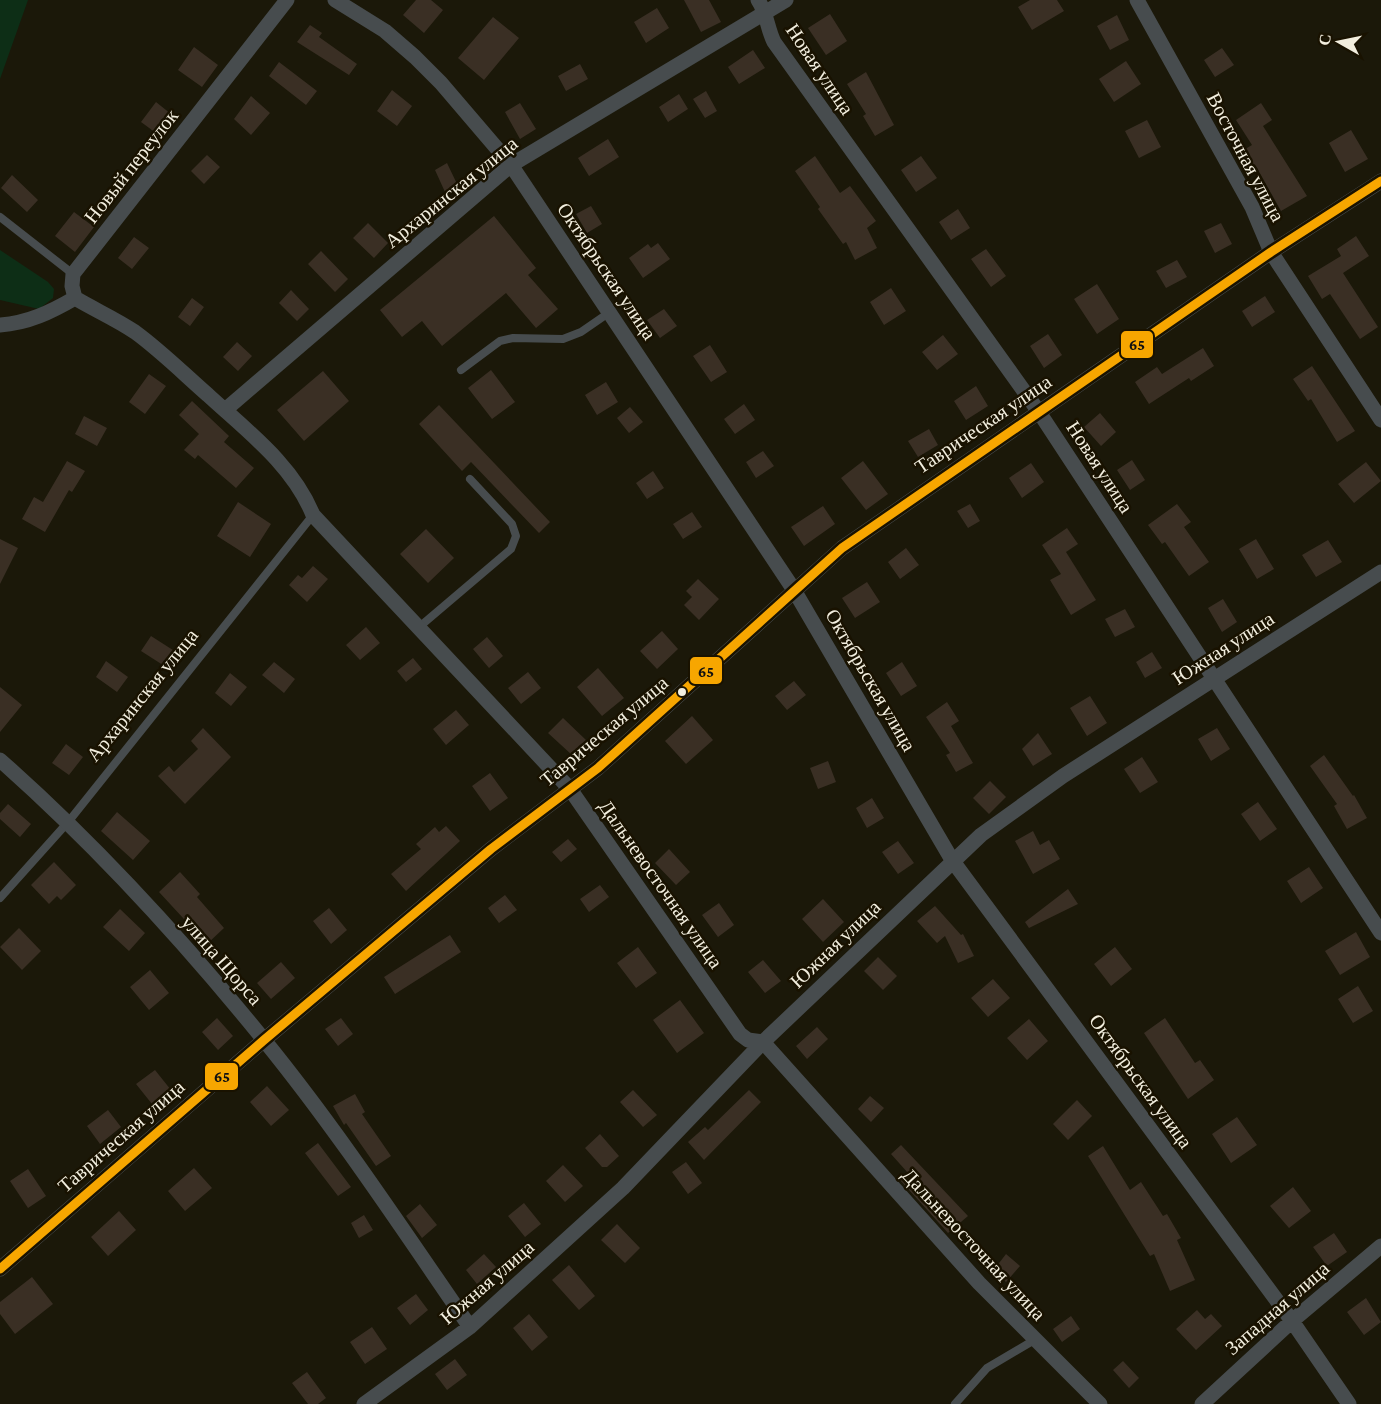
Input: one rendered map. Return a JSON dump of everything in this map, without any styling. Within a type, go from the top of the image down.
[{"type":"street","name":"Новый переулок","points":[[73,274],[287,0]]},
{"type":"street","name":"Октябрьская улица","points":[[335,0],[385,31],[414,57],[441,83],[511,165],[794,590],[952,860],[1292,1321],[1349,1404]]},
{"type":"street","name":"Архаринская улица","points":[[225,410],[511,165],[762,6],[786,0]]},
{"type":"street","name":"Восточная улица","points":[[1137,0],[1252,207],[1271,252],[1381,420]]},
{"type":"street","name":"Новая улица","points":[[762,6],[767,27],[774,42],[1039,412],[1381,933]]},
{"type":"street","name":"Таврическая улица","points":[[0,1269],[264,1040],[491,849],[598,768],[794,590],[870,527],[1271,252],[1381,181]]},
{"type":"street","points":[[0,325],[46,315],[75,298],[72,286],[73,274]]},
{"type":"street","name":"Дальневосточная улица","points":[[75,298],[111,317],[155,347],[225,410],[290,474],[307,499],[313,515],[570,789],[732,1024],[748,1040],[763,1042],[891,1187],[1100,1404]]},
{"type":"street","name":"Южная улица","points":[[364,1404],[470,1326],[623,1188],[763,1042],[952,860],[1034,795],[1381,572]]},
{"type":"street","name":"улица Щорса","points":[[0,760],[69,821],[132,888],[264,1040],[360,1167],[470,1326]]},
{"type":"street","name":"Западная улица","points":[[1202,1404],[1292,1321],[1381,1246]]},
{"type":"lane","points":[[0,217],[73,274]]},
{"type":"lane","points":[[461,370],[500,341],[513,338],[563,339],[581,332],[610,312]]},
{"type":"lane","points":[[418,628],[511,549],[516,536],[512,524],[470,479]]},
{"type":"lane","name":"Архаринская улица","points":[[0,898],[69,821],[313,515]]},
{"type":"lane","points":[[955,1404],[987,1368],[1036,1339]]},
{"type":"green space","points":[[0,0],[28,0],[0,79]]},
{"type":"green space","points":[[0,250],[48,282],[54,289],[53,298],[39,309],[0,300]]},
{"type":"building","points":[[416,0],[431,0],[443,10],[424,33],[403,15]]},
{"type":"building","points":[[684,0],[709,0],[721,22],[701,32]]},
{"type":"building","points":[[1030,0],[1057,0],[1064,11],[1032,30],[1018,7]]},
{"type":"building","points":[[657,8],[669,28],[646,43],[634,22]]},
{"type":"building","points":[[830,14],[847,41],[826,55],[808,28]]},
{"type":"building","points":[[1117,15],[1129,40],[1110,50],[1097,26]]},
{"type":"building","points":[[493,17],[519,38],[484,80],[458,58]]},
{"type":"building","points":[[310,25],[322,33],[319,37],[357,64],[349,75],[297,42]]},
{"type":"building","points":[[194,47],[218,65],[202,87],[178,70]]},
{"type":"building","points":[[1222,48],[1234,65],[1215,77],[1204,60]]},
{"type":"building","points":[[753,50],[765,68],[739,84],[728,67]]},
{"type":"building","points":[[1126,61],[1141,84],[1114,102],[1099,79]]},
{"type":"building","points":[[279,62],[317,91],[306,105],[269,76]]},
{"type":"building","points":[[580,64],[588,79],[566,91],[558,76]]},
{"type":"building","points":[[866,72],[894,125],[875,136],[863,116],[866,114],[847,84]]},
{"type":"building","points":[[392,90],[412,106],[397,126],[377,111]]},
{"type":"building","points":[[706,91],[717,111],[705,118],[693,99]]},
{"type":"building","points":[[679,94],[688,109],[668,122],[659,107]]},
{"type":"building","points":[[251,96],[270,113],[251,135],[234,119]]},
{"type":"building","points":[[156,102],[171,114],[156,133],[141,122]]},
{"type":"building","points":[[520,103],[536,129],[520,139],[505,112]]},
{"type":"building","points":[[1261,103],[1272,120],[1263,126],[1307,196],[1281,211],[1257,168],[1255,170],[1242,151],[1252,145],[1236,120]]},
{"type":"building","points":[[1147,120],[1161,147],[1139,158],[1125,131]]},
{"type":"building","points":[[1351,130],[1368,159],[1345,172],[1329,143]]},
{"type":"building","points":[[608,139],[619,157],[589,176],[578,158]]},
{"type":"building","points":[[207,155],[220,167],[204,184],[191,171]]},
{"type":"building","points":[[815,156],[840,193],[850,186],[876,221],[867,228],[877,248],[855,260],[846,242],[843,244],[795,171]]},
{"type":"building","points":[[921,156],[937,178],[916,192],[901,170]]},
{"type":"building","points":[[447,163],[458,186],[445,192],[435,170]]},
{"type":"building","points":[[12,175],[38,200],[27,212],[1,188]]},
{"type":"building","points":[[591,206],[602,224],[587,233],[576,214]]},
{"type":"building","points":[[958,209],[970,228],[951,240],[939,222]]},
{"type":"building","points":[[74,212],[94,227],[75,252],[55,236]]},
{"type":"building","points":[[494,216],[536,268],[528,275],[558,309],[536,328],[506,293],[442,346],[422,321],[402,337],[380,310]]},
{"type":"building","points":[[368,223],[388,243],[374,258],[353,238]]},
{"type":"building","points":[[1221,223],[1232,244],[1215,253],[1204,231]]},
{"type":"building","points":[[1356,236],[1369,256],[1343,273],[1378,327],[1360,339],[1330,294],[1322,299],[1308,276],[1341,256],[1337,249]]},
{"type":"building","points":[[134,237],[149,248],[132,269],[118,258]]},
{"type":"building","points":[[658,243],[670,259],[643,278],[629,258],[648,244],[651,248]]},
{"type":"building","points":[[986,249],[1006,276],[991,287],[971,259]]},
{"type":"building","points":[[321,251],[348,279],[335,292],[308,264]]},
{"type":"building","points":[[1177,260],[1187,277],[1166,288],[1156,271]]},
{"type":"building","points":[[1097,284],[1119,319],[1097,334],[1074,299]]},
{"type":"building","points":[[891,288],[906,311],[884,325],[870,302]]},
{"type":"building","points":[[291,290],[309,309],[297,321],[279,303]]},
{"type":"building","points":[[1265,296],[1275,312],[1252,327],[1242,311]]},
{"type":"building","points":[[192,298],[204,307],[190,326],[178,317]]},
{"type":"building","points":[[664,309],[677,326],[660,338],[647,320]]},
{"type":"building","points":[[1048,334],[1062,355],[1044,368],[1030,346]]},
{"type":"building","points":[[943,335],[958,354],[937,370],[922,352]]},
{"type":"building","points":[[237,342],[252,356],[238,371],[223,357]]},
{"type":"building","points":[[710,345],[727,372],[711,382],[693,356]]},
{"type":"building","points":[[1203,348],[1214,366],[1191,381],[1189,378],[1149,404],[1135,382],[1157,367],[1162,374]]},
{"type":"building","points":[[1312,366],[1355,431],[1337,442],[1311,399],[1308,401],[1293,379]]},
{"type":"building","points":[[491,370],[515,402],[492,419],[468,388]]},
{"type":"building","points":[[323,371],[349,401],[304,441],[277,410]]},
{"type":"building","points":[[149,374],[166,386],[145,414],[129,402]]},
{"type":"building","points":[[606,382],[618,402],[597,415],[585,395]]},
{"type":"building","points":[[976,386],[988,406],[966,420],[954,401]]},
{"type":"building","points":[[192,401],[229,436],[224,442],[254,468],[236,488],[198,455],[195,459],[184,450],[199,434],[179,415]]},
{"type":"building","points":[[744,404],[755,420],[735,434],[724,419]]},
{"type":"building","points":[[439,405],[550,522],[539,533],[471,462],[462,471],[419,424]]},
{"type":"building","points":[[630,407],[643,422],[629,433],[617,418]]},
{"type":"building","points":[[1100,413],[1116,432],[1101,446],[1084,427]]},
{"type":"building","points":[[84,416],[107,428],[97,446],[75,434]]},
{"type":"building","points":[[929,429],[938,445],[918,457],[908,441]]},
{"type":"building","points":[[763,451],[774,466],[756,478],[746,462]]},
{"type":"building","points":[[1132,460],[1145,480],[1130,490],[1117,470]]},
{"type":"building","points":[[67,461],[85,471],[72,492],[69,490],[45,532],[22,519],[34,497],[43,502]]},
{"type":"building","points":[[863,461],[888,494],[866,510],[841,478]]},
{"type":"building","points":[[1366,462],[1381,481],[1354,503],[1338,484]]},
{"type":"building","points":[[1031,463],[1044,482],[1022,498],[1009,478]]},
{"type":"building","points":[[653,471],[664,488],[647,499],[636,483]]},
{"type":"building","points":[[238,502],[271,524],[250,557],[217,536]]},
{"type":"building","points":[[970,504],[980,521],[968,528],[957,511]]},
{"type":"building","points":[[1177,504],[1191,522],[1184,527],[1209,562],[1189,576],[1165,542],[1162,544],[1148,525]]},
{"type":"building","points":[[823,506],[835,524],[804,546],[791,527]]},
{"type":"building","points":[[692,512],[702,527],[683,539],[673,524]]},
{"type":"building","points":[[1067,528],[1078,544],[1066,552],[1096,600],[1071,615],[1050,580],[1061,574],[1042,545]]},
{"type":"building","points":[[426,529],[454,558],[428,583],[400,554]]},
{"type":"building","points":[[0,539],[18,548],[0,584]]},
{"type":"building","points":[[1256,539],[1274,569],[1257,579],[1239,549]]},
{"type":"building","points":[[1328,540],[1342,562],[1316,577],[1302,555]]},
{"type":"building","points":[[906,548],[919,565],[900,579],[888,562]]},
{"type":"building","points":[[313,566],[328,579],[307,602],[289,585],[298,575],[302,578]]},
{"type":"building","points":[[698,579],[719,599],[699,620],[684,605],[692,597],[686,591]]},
{"type":"building","points":[[867,582],[880,602],[855,618],[842,598]]},
{"type":"building","points":[[1223,599],[1237,622],[1222,632],[1208,608]]},
{"type":"building","points":[[1125,609],[1135,627],[1115,637],[1105,619]]},
{"type":"building","points":[[366,627],[380,643],[360,660],[346,645]]},
{"type":"building","points":[[662,631],[678,649],[657,669],[640,651]]},
{"type":"building","points":[[151,636],[176,652],[166,667],[141,651]]},
{"type":"building","points":[[487,637],[503,656],[489,668],[473,649]]},
{"type":"building","points":[[1152,652],[1162,668],[1145,678],[1136,662]]},
{"type":"building","points":[[413,658],[422,669],[406,682],[397,671]]},
{"type":"building","points":[[106,661],[128,677],[117,692],[96,677]]},
{"type":"building","points":[[274,662],[295,679],[284,693],[262,675]]},
{"type":"building","points":[[902,662],[917,686],[901,696],[886,673]]},
{"type":"building","points":[[598,668],[624,698],[602,716],[577,687]]},
{"type":"building","points":[[528,672],[541,688],[521,704],[508,688]]},
{"type":"building","points":[[230,673],[247,687],[231,706],[215,693]]},
{"type":"building","points":[[794,681],[806,695],[787,710],[775,696]]},
{"type":"building","points":[[0,687],[22,705],[0,732]]},
{"type":"building","points":[[1090,696],[1107,723],[1087,736],[1070,708]]},
{"type":"building","points":[[947,702],[959,721],[951,726],[973,763],[956,772],[946,755],[950,753],[926,717]]},
{"type":"building","points":[[456,710],[469,725],[446,745],[433,729]]},
{"type":"building","points":[[692,716],[713,740],[686,764],[665,741]]},
{"type":"building","points":[[563,718],[586,740],[572,755],[548,733]]},
{"type":"building","points":[[203,728],[231,757],[185,804],[158,776],[169,766],[174,772],[198,749],[191,741]]},
{"type":"building","points":[[1217,728],[1230,749],[1211,761],[1198,739]]},
{"type":"building","points":[[1038,733],[1052,754],[1033,766],[1022,749]]},
{"type":"building","points":[[66,744],[83,757],[69,775],[52,763]]},
{"type":"building","points":[[1324,755],[1354,795],[1367,818],[1347,829],[1334,806],[1337,804],[1310,766]]},
{"type":"building","points":[[1142,757],[1158,782],[1140,793],[1124,769]]},
{"type":"building","points":[[828,761],[836,782],[818,789],[810,768]]},
{"type":"building","points":[[490,773],[508,798],[490,811],[472,786]]},
{"type":"building","points":[[990,781],[1006,797],[989,814],[973,798]]},
{"type":"building","points":[[872,798],[884,818],[867,828],[856,808]]},
{"type":"building","points":[[1258,802],[1277,829],[1260,841],[1241,814]]},
{"type":"building","points":[[8,804],[31,824],[20,837],[0,819],[0,813]]},
{"type":"building","points":[[117,812],[150,841],[133,860],[101,831]]},
{"type":"building","points":[[446,826],[460,841],[406,891],[391,874],[421,849],[416,844],[435,827],[439,832]]},
{"type":"building","points":[[1033,831],[1040,845],[1049,840],[1060,859],[1033,874],[1015,841]]},
{"type":"building","points":[[568,839],[577,849],[561,862],[552,852]]},
{"type":"building","points":[[898,841],[914,863],[898,874],[882,852]]},
{"type":"building","points":[[669,849],[690,872],[676,885],[655,863]]},
{"type":"building","points":[[54,862],[76,885],[61,900],[57,896],[49,904],[31,885]]},
{"type":"building","points":[[1309,867],[1323,888],[1301,903],[1287,881]]},
{"type":"building","points":[[180,872],[200,894],[197,897],[224,928],[207,944],[159,892]]},
{"type":"building","points":[[600,885],[609,897],[589,912],[580,899]]},
{"type":"building","points":[[1068,889],[1078,904],[1029,928],[1025,922]]},
{"type":"building","points":[[505,895],[517,910],[499,923],[488,908]]},
{"type":"building","points":[[823,899],[844,922],[823,942],[802,919]]},
{"type":"building","points":[[719,903],[734,925],[718,937],[702,915]]},
{"type":"building","points":[[935,906],[961,935],[963,934],[974,956],[958,963],[945,936],[937,943],[917,921]]},
{"type":"building","points":[[329,908],[347,930],[331,944],[313,921]]},
{"type":"building","points":[[120,909],[145,933],[129,951],[103,927]]},
{"type":"building","points":[[19,928],[41,951],[22,970],[0,947]]},
{"type":"building","points":[[1356,932],[1370,957],[1340,975],[1325,951]]},
{"type":"building","points":[[450,935],[461,952],[395,994],[384,977]]},
{"type":"building","points":[[638,947],[657,973],[636,988],[617,963]]},
{"type":"building","points":[[1115,947],[1132,969],[1111,986],[1094,964]]},
{"type":"building","points":[[878,957],[897,976],[883,990],[864,971]]},
{"type":"building","points":[[763,960],[781,981],[765,993],[748,972]]},
{"type":"building","points":[[281,962],[295,978],[271,999],[257,983]]},
{"type":"building","points":[[150,970],[169,993],[149,1010],[130,987]]},
{"type":"building","points":[[993,979],[1010,998],[988,1017],[971,998]]},
{"type":"building","points":[[1358,986],[1373,1011],[1353,1023],[1338,999]]},
{"type":"building","points":[[680,1000],[704,1033],[677,1053],[653,1020]]},
{"type":"building","points":[[217,1018],[233,1036],[218,1050],[202,1032]]},
{"type":"building","points":[[341,1018],[353,1034],[338,1046],[325,1029]]},
{"type":"building","points":[[1165,1018],[1195,1063],[1200,1060],[1214,1080],[1188,1099],[1144,1033]]},
{"type":"building","points":[[1029,1019],[1048,1041],[1027,1060],[1007,1038]]},
{"type":"building","points":[[817,1027],[828,1039],[807,1059],[796,1046]]},
{"type":"building","points":[[155,1070],[171,1090],[152,1104],[136,1084]]},
{"type":"building","points":[[267,1086],[289,1110],[271,1126],[250,1102]]},
{"type":"building","points":[[633,1090],[657,1115],[643,1127],[620,1102]]},
{"type":"building","points":[[749,1090],[761,1102],[704,1160],[688,1142],[705,1127],[708,1130]]},
{"type":"building","points":[[355,1094],[365,1112],[362,1114],[391,1156],[376,1166],[346,1123],[344,1125],[333,1106]]},
{"type":"building","points":[[870,1096],[884,1108],[871,1122],[858,1109]]},
{"type":"building","points":[[1077,1100],[1092,1116],[1068,1140],[1053,1124]]},
{"type":"building","points":[[108,1110],[121,1127],[100,1144],[87,1126]]},
{"type":"building","points":[[1237,1117],[1257,1145],[1231,1163],[1212,1134]]},
{"type":"building","points":[[600,1134],[619,1156],[607,1167],[602,1167],[585,1148]]},
{"type":"building","points":[[318,1143],[351,1187],[338,1196],[305,1153]]},
{"type":"building","points":[[901,1145],[968,1216],[948,1233],[900,1180],[908,1173],[891,1154]]},
{"type":"building","points":[[1103,1146],[1130,1190],[1141,1182],[1163,1216],[1167,1214],[1181,1238],[1177,1240],[1195,1280],[1170,1291],[1154,1254],[1150,1256],[1088,1156]]},
{"type":"building","points":[[686,1162],[702,1183],[688,1194],[672,1172]]},
{"type":"building","points":[[563,1165],[583,1186],[565,1202],[546,1181]]},
{"type":"building","points":[[194,1168],[212,1188],[185,1211],[168,1191]]},
{"type":"building","points":[[28,1169],[46,1196],[28,1208],[10,1181]]},
{"type":"building","points":[[1293,1187],[1311,1211],[1289,1228],[1270,1206]]},
{"type":"building","points":[[524,1203],[541,1224],[525,1237],[508,1216]]},
{"type":"building","points":[[420,1204],[437,1225],[422,1238],[406,1216]]},
{"type":"building","points":[[119,1211],[136,1230],[108,1256],[91,1237]]},
{"type":"building","points":[[364,1215],[373,1230],[359,1238],[351,1223]]},
{"type":"building","points":[[617,1224],[640,1248],[625,1263],[601,1240]]},
{"type":"building","points":[[1334,1233],[1347,1252],[1327,1266],[1313,1247]]},
{"type":"building","points":[[484,1254],[496,1267],[477,1284],[466,1270]]},
{"type":"building","points":[[1006,1254],[1020,1266],[1006,1282],[993,1271]]},
{"type":"building","points":[[569,1265],[595,1296],[579,1310],[552,1280]]},
{"type":"building","points":[[32,1277],[53,1304],[15,1334],[0,1314],[0,1302]]},
{"type":"building","points":[[416,1294],[428,1310],[410,1325],[397,1308]]},
{"type":"building","points":[[1366,1298],[1381,1322],[1364,1335],[1347,1312]]},
{"type":"building","points":[[1197,1310],[1205,1319],[1211,1314],[1222,1326],[1196,1350],[1176,1329]]},
{"type":"building","points":[[529,1314],[548,1337],[532,1351],[513,1328]]},
{"type":"building","points":[[1071,1316],[1080,1329],[1062,1342],[1053,1329]]},
{"type":"building","points":[[372,1327],[387,1349],[365,1364],[350,1342]]},
{"type":"building","points":[[455,1359],[467,1375],[447,1390],[435,1374]]},
{"type":"building","points":[[1123,1361],[1139,1378],[1129,1388],[1113,1370]]},
{"type":"building","points":[[307,1372],[326,1398],[318,1404],[308,1404],[292,1383]]},
{"type":"transit line","name":"65","points":[[0,1269],[264,1040],[491,849],[598,768],[842,548],[1271,252],[1381,181]]}]
